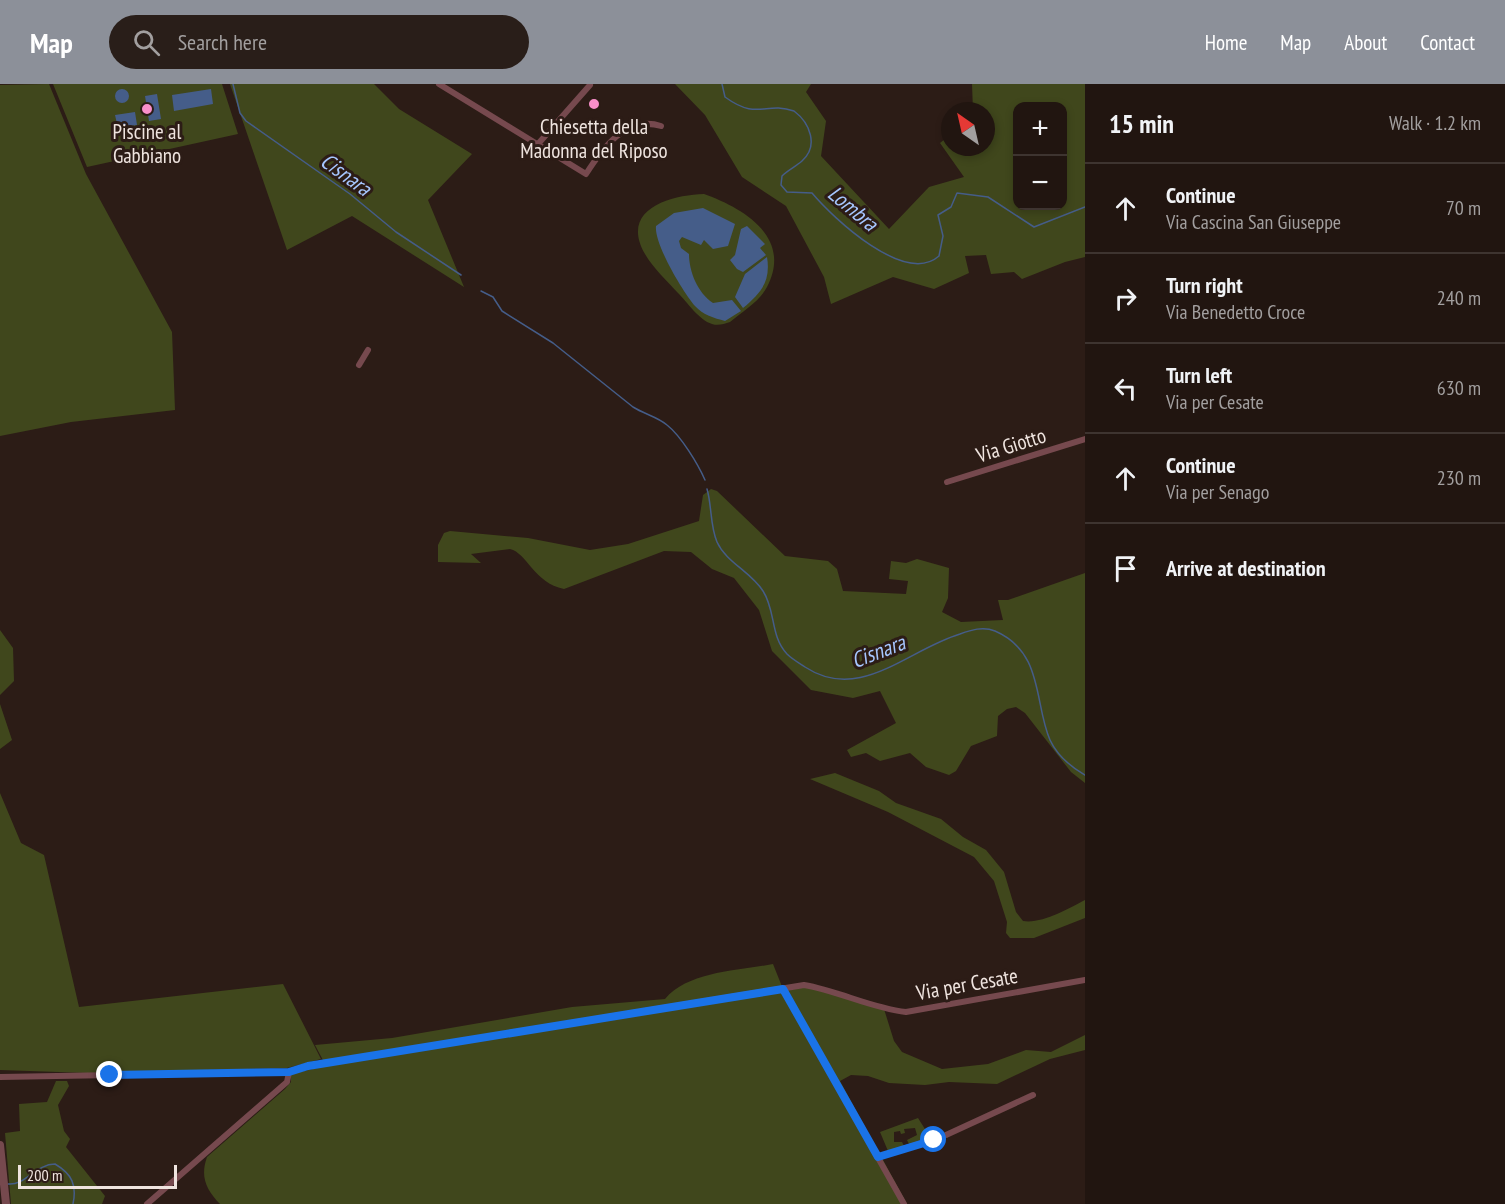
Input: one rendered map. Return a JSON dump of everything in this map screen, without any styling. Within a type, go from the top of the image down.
[{"type":"street","points":[[439,84],[586,174],[603,148],[621,132],[642,125],[661,126]]},
{"type":"street","points":[[538,144],[590,85]]},
{"type":"street","points":[[359,365],[368,350]]},
{"type":"street","name":"Via Giotto","points":[[947,482],[1085,439]]},
{"type":"street","name":"Via per Cesate","points":[[0,1078],[289,1072],[308,1066],[804,985],[837,992],[884,1009],[906,1012],[1085,980]]},
{"type":"street","points":[[783,989],[904,1204]]},
{"type":"street","points":[[147,1204],[286,1082],[289,1072]]},
{"type":"street","points":[[878,1157],[946,1135],[1033,1095]]},
{"type":"street","points":[[0,1145],[6,1204]]},
{"type":"green space","points":[[49,84],[86,174],[172,332],[175,410],[71,422],[0,436],[0,85]]},
{"type":"green space","name":"Piscine al Gabbiano","points":[[53,84],[222,84],[238,134],[87,167]]},
{"type":"green space","points":[[230,84],[374,84],[399,109],[472,154],[428,200],[464,287],[352,216],[287,250]]},
{"type":"green space","points":[[675,84],[811,84],[806,92],[826,121],[821,156],[889,229],[929,187],[964,177],[949,156],[995,156],[995,102],[973,102],[972,84],[1085,84],[1085,257],[1065,262],[1022,279],[1014,272],[991,274],[986,255],[965,256],[969,273],[934,289],[893,277],[831,304],[824,277],[786,206],[742,177],[705,115]]},
{"type":"green space","points":[[704,194],[748,216],[769,239],[774,253],[773,269],[764,292],[730,322],[719,325],[702,319],[652,264],[639,239],[639,226],[644,216],[652,208],[677,197]]},
{"type":"green space","points":[[711,489],[717,491],[785,556],[828,561],[837,569],[843,591],[906,594],[908,581],[889,579],[891,561],[906,563],[917,559],[949,568],[948,598],[942,612],[961,622],[1003,620],[998,600],[1008,600],[1085,573],[1085,783],[1071,772],[1025,713],[1016,707],[1007,709],[998,716],[997,736],[971,746],[956,771],[949,775],[926,767],[910,753],[880,761],[866,753],[851,757],[847,750],[896,723],[880,691],[853,698],[811,690],[772,651],[759,610],[734,578],[712,569],[691,552],[664,551],[564,589],[545,581],[521,556],[510,549],[471,554],[481,563],[438,562],[438,545],[444,533],[450,531],[528,538],[590,550],[628,544],[699,521],[703,495]]},
{"type":"green space","points":[[0,630],[13,648],[14,681],[0,695]]},
{"type":"green space","points":[[0,704],[12,740],[0,749]]},
{"type":"green space","points":[[835,773],[879,791],[896,803],[941,819],[963,837],[986,850],[1004,872],[1016,912],[1023,921],[1046,918],[1085,900],[1085,918],[1034,938],[1010,938],[1006,933],[1007,922],[994,881],[974,857],[888,812],[810,779]]},
{"type":"green space","points":[[0,793],[21,843],[44,855],[79,1007],[283,984],[321,1059],[287,1068],[88,1073],[0,1070]]},
{"type":"green space","points":[[773,964],[783,989],[804,985],[884,1009],[894,1041],[902,1052],[942,1069],[988,1064],[1026,1050],[1051,1052],[1085,1035],[1085,1050],[1050,1059],[997,1084],[889,1083],[868,1076],[851,1075],[840,1081],[907,1204],[220,1204],[211,1193],[204,1177],[207,1157],[285,1089],[291,1082],[291,1074],[326,1066],[315,1045],[392,1038],[572,1007],[665,999],[675,990],[700,977]]},
{"type":"green space","points":[[56,1081],[67,1081],[69,1086],[58,1105],[64,1131],[70,1139],[66,1147],[105,1196],[102,1204],[11,1204],[5,1133],[20,1131],[19,1104],[47,1102]]},
{"type":"green space","points":[[918,1118],[930,1137],[909,1144],[907,1140],[917,1135],[915,1128],[904,1129],[905,1133],[901,1134],[900,1131],[894,1132],[894,1142],[902,1142],[904,1146],[888,1151],[880,1132]]},
{"type":"water","points":[[122,89],[127,91],[129,96],[127,101],[122,103],[117,101],[115,96],[117,91]]},
{"type":"water","points":[[211,89],[213,104],[174,111],[172,95]]},
{"type":"water","points":[[157,94],[161,119],[149,121],[145,96]]},
{"type":"water","points":[[135,112],[137,125],[118,128],[115,115]]},
{"type":"water","points":[[703,208],[735,224],[728,246],[713,249],[704,240],[701,245],[682,237],[679,241],[681,248],[689,254],[693,275],[703,294],[713,303],[732,300],[741,311],[725,321],[705,314],[695,306],[670,268],[657,234],[656,226],[674,213]]},
{"type":"water","points":[[747,226],[765,244],[760,248],[766,255],[743,272],[737,269],[730,260],[735,255],[741,229]]},
{"type":"water","points":[[767,257],[766,280],[760,292],[743,308],[735,297],[745,274]]},
{"type":"waterway","name":"Cisnara","points":[[233,84],[240,113],[246,121],[350,194],[396,232],[461,275]]},
{"type":"waterway","name":"Lombra","points":[[722,84],[725,97],[736,104],[754,109],[784,109],[794,111],[800,116],[808,128],[810,149],[802,161],[782,176],[781,185],[787,192],[812,193],[852,232],[889,256],[908,262],[925,263],[939,256],[943,236],[938,215],[951,207],[957,193],[988,197],[1034,227],[1085,207]]},
{"type":"waterway","name":"Cisnara","points":[[481,291],[493,297],[502,311],[553,343],[633,407],[667,425],[689,451],[705,480]]},
{"type":"waterway","name":"Cisnara","points":[[707,489],[717,542],[726,555],[763,591],[770,607],[778,639],[791,658],[825,677],[845,679],[864,677],[883,670],[940,641],[968,631],[982,629],[995,631],[1011,640],[1030,665],[1045,726],[1056,751],[1085,775]]},
{"type":"waterway","points":[[8,1184],[20,1182],[42,1167],[55,1164],[66,1172],[72,1181],[73,1204]]},
{"type":"place","name":"Chiesetta della Madonna del Riposo","points":[[594,104]]},
{"type":"place","name":"Piscine al Gabbiano","points":[[147,109]]},
{"type":"route","points":[[110,1075],[289,1072],[308,1066],[783,989],[878,1157],[934,1140]]}]
